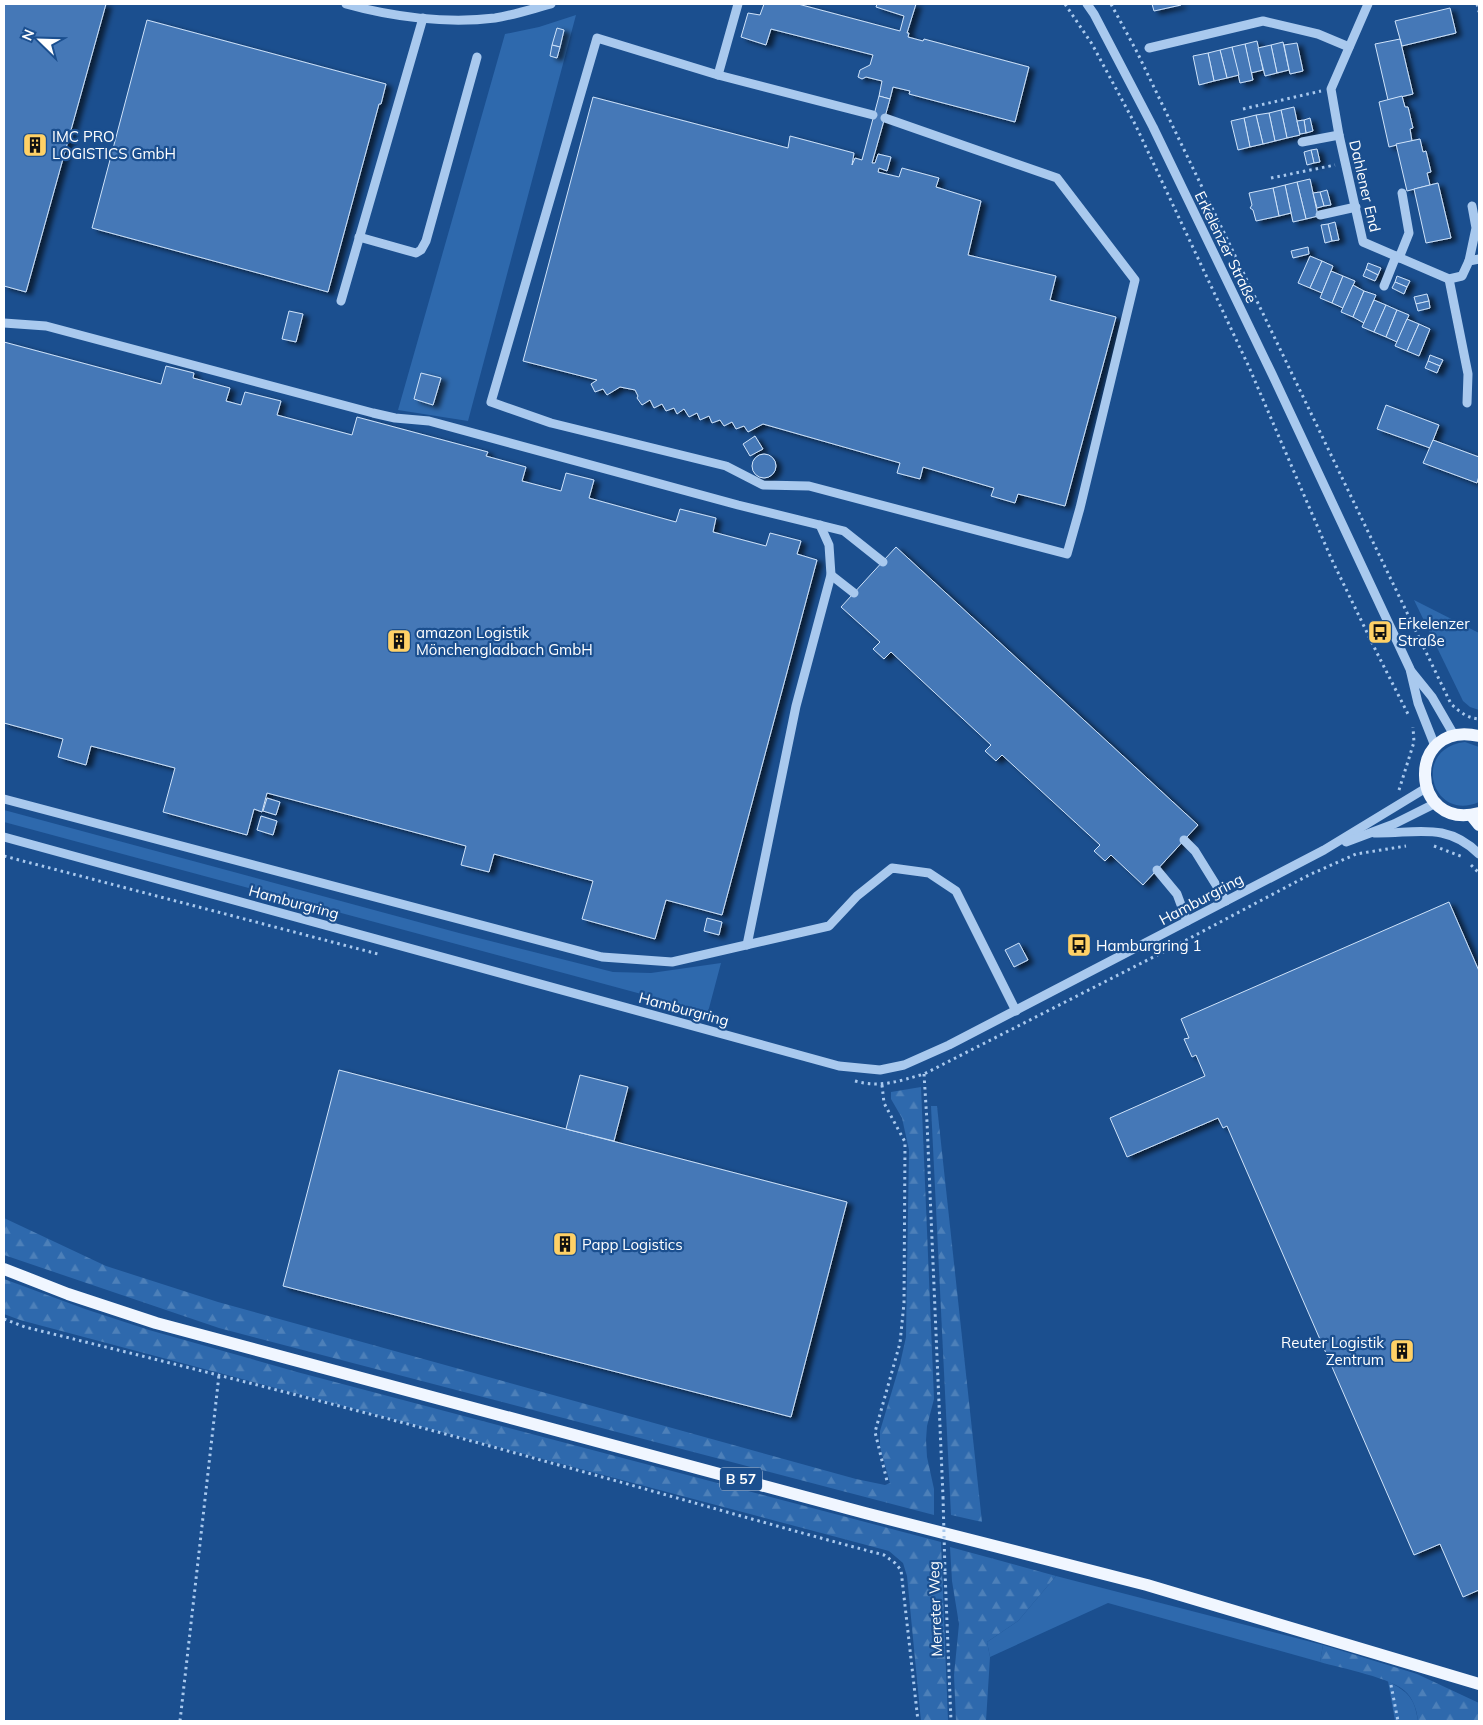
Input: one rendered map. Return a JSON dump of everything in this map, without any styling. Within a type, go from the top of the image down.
[{"type":"main road","points":[[1476,818],[1446,811],[1436,804],[1426,788],[1424,777],[1429,755],[1444,739],[1454,735],[1467,734],[1479,736]]},
{"type":"main road","name":"B 57","points":[[4,1269],[68,1294],[156,1323],[865,1513],[1146,1585],[1479,1684]]},
{"type":"street","points":[[346,4],[389,14],[422,18],[494,18],[551,4]]},
{"type":"street","points":[[718,76],[738,4]]},
{"type":"street","name":"Erkelenzer Straße","points":[[1087,4],[1166,153],[1410,669]]},
{"type":"street","points":[[1331,89],[1368,4]]},
{"type":"street","points":[[341,301],[422,18]]},
{"type":"street","points":[[1149,48],[1263,20],[1318,34],[1349,47]]},
{"type":"street","points":[[873,115],[718,76],[596,38],[491,402],[551,423],[726,466],[763,485],[809,486],[1067,554],[1080,508],[1135,280],[1057,178],[885,118]]},
{"type":"street","points":[[360,237],[416,253],[426,241],[477,57]]},
{"type":"street","name":"Dahlener End","points":[[1331,89],[1339,135],[1363,242],[1449,280]]},
{"type":"street","points":[[1302,142],[1339,135]]},
{"type":"street","points":[[1384,286],[1410,233],[1402,193]]},
{"type":"street","points":[[1467,402],[1468,374],[1449,280],[1462,276],[1469,261],[1476,228],[1472,206]]},
{"type":"street","points":[[1320,215],[1356,208]]},
{"type":"street","points":[[1469,261],[1479,259]]},
{"type":"street","points":[[4,322],[46,326],[373,413],[395,418],[429,421],[844,531],[883,562]]},
{"type":"street","points":[[747,945],[796,706],[831,575],[829,545],[820,525]]},
{"type":"street","points":[[831,575],[854,593]]},
{"type":"street","points":[[1410,669],[1432,697],[1454,735]]},
{"type":"street","points":[[1410,669],[1418,703],[1436,746]]},
{"type":"street","points":[[1324,850],[1426,788]]},
{"type":"street","points":[[4,799],[602,957],[672,962],[829,926],[857,896],[892,868],[929,872],[956,891],[1016,1011]]},
{"type":"street","points":[[1324,850],[1394,824],[1436,804]]},
{"type":"street","points":[[1369,833],[1440,832],[1457,837],[1476,850]]},
{"type":"street","name":"Hamburgring","points":[[4,837],[839,1066],[880,1070],[904,1065],[919,1059],[1016,1011],[1324,850]]},
{"type":"street","points":[[1184,840],[1195,852],[1226,900]]},
{"type":"street","points":[[1156,870],[1177,894],[1187,921]]},
{"type":"path","points":[[1065,4],[1092,44],[1135,124],[1249,367],[1332,558],[1413,724],[1414,742],[1398,795],[1402,803]]},
{"type":"path","points":[[1111,4],[1137,52],[1451,704],[1462,714],[1479,719]]},
{"type":"path","points":[[1477,4],[1479,12]]},
{"type":"path","points":[[1243,109],[1331,89]]},
{"type":"path","points":[[1270,178],[1346,163]]},
{"type":"path","points":[[1416,831],[1421,843]]},
{"type":"path","points":[[849,1080],[868,1085],[882,1085],[924,1074],[1175,946],[1309,875],[1356,854],[1421,843],[1439,847],[1464,858]]},
{"type":"path","points":[[4,856],[387,956]]},
{"type":"path","name":"Merreter Weg","points":[[919,1059],[924,1074],[951,1721]]},
{"type":"path","points":[[880,1070],[884,1104],[905,1142],[904,1303],[900,1343],[875,1432],[887,1481]]},
{"type":"path","points":[[4,1319],[25,1327],[219,1375],[543,1460],[777,1527],[884,1555],[896,1563],[901,1570],[918,1721]]},
{"type":"path","points":[[180,1721],[219,1375]]},
{"type":"path","points":[[1392,1685],[1398,1721]]},
{"type":"green space","points":[[576,15],[468,421],[398,410],[505,34],[539,27]]},
{"type":"green space","points":[[1414,600],[1479,633],[1479,710],[1470,707],[1463,701]]},
{"type":"green space","points":[[1465,742],[1479,747],[1479,802],[1462,806],[1449,802],[1439,794],[1434,782],[1433,769],[1438,757],[1448,747]]},
{"type":"green space","points":[[4,810],[459,933],[613,972],[651,973],[721,963],[708,1012],[4,822]]},
{"type":"green space","points":[[921,1087],[934,1399],[927,1426],[926,1440],[927,1457],[934,1489],[934,1515],[219,1328],[4,1255],[4,1218],[106,1266],[218,1302],[856,1479],[885,1485],[890,1483],[880,1447],[880,1431],[906,1337],[909,1150],[902,1118],[891,1099],[891,1092]]},
{"type":"green space","points":[[931,1106],[937,1106],[982,1522],[951,1515]]},
{"type":"green space","points":[[4,1279],[149,1330],[297,1372],[941,1542],[948,1721],[921,1721],[907,1576],[903,1563],[889,1551],[20,1320],[4,1314]]},
{"type":"green space","points":[[950,1547],[1056,1576],[1018,1621],[987,1642],[990,1657],[986,1721],[956,1721],[954,1675],[959,1624],[952,1581]]},
{"type":"green space","points":[[1056,1576],[1323,1645],[1320,1662],[1108,1603],[990,1657],[987,1642],[1018,1621]]},
{"type":"green space","points":[[1323,1645],[1417,1674],[1479,1703],[1479,1721],[1418,1721],[1412,1699],[1400,1688],[1379,1678],[1320,1662]]},
{"type":"green space","points":[[1388,1681],[1409,1696],[1415,1706],[1418,1721],[1395,1721]]},
{"type":"building","name":"IMC PRO LOGISTICS GmbH","points":[[4,4],[106,4],[26,292],[4,286]]},
{"type":"building","points":[[764,4],[798,4],[900,31],[904,16],[876,7],[877,4],[916,4],[907,33],[909,33],[908,37],[923,41],[924,39],[1029,67],[1015,122],[909,94],[910,91],[893,87],[890,99],[879,96],[882,81],[858,77],[860,70],[870,65],[873,55],[771,29],[766,45],[741,37],[748,13],[760,15]]},
{"type":"building","points":[[1152,4],[1180,4],[1181,5],[1154,11]]},
{"type":"building","points":[[1450,8],[1456,33],[1402,46],[1395,21]]},
{"type":"building","points":[[147,20],[386,84],[328,292],[92,228]]},
{"type":"building","points":[[557,28],[564,30],[560,47],[552,45]]},
{"type":"building","points":[[1400,39],[1413,94],[1388,100],[1375,44]]},
{"type":"building","points":[[1257,41],[1263,70],[1251,73],[1245,44]]},
{"type":"building","points":[[1283,42],[1289,70],[1277,73],[1271,45]]},
{"type":"building","points":[[1297,43],[1303,71],[1290,74],[1284,45]]},
{"type":"building","points":[[1245,44],[1253,80],[1240,83],[1232,47]]},
{"type":"building","points":[[552,45],[560,47],[557,58],[550,56]]},
{"type":"building","points":[[1271,45],[1277,73],[1265,76],[1258,48]]},
{"type":"building","points":[[1232,47],[1239,75],[1227,78],[1220,50]]},
{"type":"building","points":[[1220,50],[1227,78],[1214,81],[1208,53]]},
{"type":"building","points":[[1208,53],[1214,81],[1199,85],[1193,56]]},
{"type":"building","points":[[879,96],[890,99],[872,163],[875,163],[878,154],[891,157],[887,171],[879,168],[878,172],[899,177],[902,168],[939,178],[936,187],[981,201],[968,255],[1056,276],[1050,300],[1116,317],[1065,506],[1018,494],[1015,503],[991,496],[994,488],[923,467],[920,479],[897,473],[900,463],[763,424],[748,432],[744,426],[736,429],[732,422],[724,426],[720,420],[712,423],[709,416],[700,420],[697,413],[689,417],[684,409],[677,414],[674,408],[666,411],[662,404],[654,408],[650,400],[642,405],[637,398],[635,390],[620,387],[607,395],[603,389],[595,392],[591,384],[597,380],[523,361],[593,97],[788,148],[790,136],[854,153],[852,165],[855,158],[862,160]]},
{"type":"building","points":[[1402,96],[1405,107],[1408,107],[1413,128],[1410,129],[1412,141],[1389,147],[1379,102]]},
{"type":"building","points":[[1294,107],[1300,135],[1287,138],[1281,110]]},
{"type":"building","points":[[1281,110],[1287,138],[1275,141],[1269,113]]},
{"type":"building","points":[[1269,113],[1275,141],[1263,144],[1256,115]]},
{"type":"building","points":[[1256,115],[1263,144],[1250,147],[1244,118]]},
{"type":"building","points":[[1244,118],[1250,147],[1238,150],[1231,121]]},
{"type":"building","points":[[1310,118],[1313,131],[1306,133],[1304,120]]},
{"type":"building","points":[[1304,120],[1306,133],[1300,134],[1297,121]]},
{"type":"building","points":[[1420,139],[1423,152],[1426,151],[1431,172],[1427,173],[1430,185],[1407,191],[1396,144]]},
{"type":"building","points":[[1317,149],[1320,162],[1314,163],[1311,150]]},
{"type":"building","points":[[1311,150],[1314,163],[1307,165],[1304,152]]},
{"type":"building","points":[[1310,179],[1318,216],[1306,219],[1297,182]]},
{"type":"building","points":[[1297,182],[1306,219],[1293,222],[1285,185]]},
{"type":"building","points":[[1438,183],[1451,238],[1426,243],[1414,189]]},
{"type":"building","points":[[1285,185],[1291,213],[1279,216],[1273,188]]},
{"type":"building","points":[[1273,188],[1279,216],[1256,221],[1253,210],[1250,208],[1252,205],[1249,193]]},
{"type":"building","points":[[1327,190],[1331,205],[1324,206],[1320,192]]},
{"type":"building","points":[[1320,192],[1324,206],[1317,208],[1313,193]]},
{"type":"building","points":[[1335,222],[1339,240],[1332,241],[1328,224]]},
{"type":"building","points":[[1328,224],[1332,241],[1325,243],[1321,225]]},
{"type":"building","points":[[1308,247],[1309,254],[1293,258],[1291,251]]},
{"type":"building","points":[[1310,256],[1322,261],[1310,288],[1298,283]]},
{"type":"building","points":[[1322,261],[1333,266],[1322,293],[1310,288]]},
{"type":"building","points":[[1368,263],[1381,268],[1378,275],[1366,269]]},
{"type":"building","points":[[1366,269],[1378,275],[1375,281],[1363,276]]},
{"type":"building","points":[[1331,271],[1343,276],[1332,303],[1320,298]]},
{"type":"building","points":[[1343,276],[1355,281],[1343,308],[1332,303]]},
{"type":"building","points":[[1397,276],[1410,281],[1407,287],[1395,282]]},
{"type":"building","points":[[1395,282],[1407,287],[1404,294],[1392,288]]},
{"type":"building","points":[[1353,285],[1364,291],[1353,317],[1341,312]]},
{"type":"building","points":[[1364,291],[1376,295],[1364,323],[1353,317]]},
{"type":"building","points":[[1427,294],[1429,301],[1416,304],[1414,297]]},
{"type":"building","points":[[1374,300],[1386,305],[1374,332],[1362,327]]},
{"type":"building","points":[[1429,301],[1430,308],[1418,311],[1416,304]]},
{"type":"building","points":[[1386,305],[1397,310],[1386,337],[1374,332]]},
{"type":"building","points":[[1397,310],[1409,315],[1397,342],[1386,337]]},
{"type":"building","points":[[289,311],[303,314],[296,342],[282,339]]},
{"type":"building","points":[[1407,319],[1419,324],[1407,351],[1395,346]]},
{"type":"building","points":[[1419,324],[1430,329],[1419,356],[1407,351]]},
{"type":"building","name":"amazon Logistik Mönchengladbach GmbH","points":[[4,342],[161,384],[166,366],[194,373],[193,378],[230,388],[226,401],[241,405],[245,392],[281,401],[277,415],[352,435],[357,417],[488,452],[486,456],[526,467],[522,481],[561,491],[566,473],[594,480],[589,498],[676,522],[680,509],[716,518],[713,532],[766,546],[770,533],[801,541],[797,554],[817,560],[722,915],[666,900],[655,939],[582,919],[593,881],[494,854],[489,872],[461,865],[466,846],[267,793],[262,812],[254,809],[247,835],[163,812],[175,768],[91,746],[86,765],[58,757],[63,739],[4,723]]},
{"type":"building","points":[[1430,355],[1443,360],[1440,366],[1428,361]]},
{"type":"building","points":[[1428,361],[1440,366],[1437,373],[1425,368]]},
{"type":"building","points":[[421,373],[441,378],[433,405],[414,399]]},
{"type":"building","points":[[1386,405],[1439,425],[1430,448],[1377,429]]},
{"type":"building","points":[[755,436],[763,449],[750,456],[743,444]]},
{"type":"building","points":[[1433,440],[1479,457],[1477,483],[1423,463]]},
{"type":"building","points":[[764,454],[773,457],[776,466],[773,475],[764,478],[755,475],[752,466],[755,457]]},
{"type":"building","points":[[896,547],[1198,825],[1143,885],[1111,855],[1105,861],[1094,851],[1100,845],[1002,755],[996,761],[985,751],[991,745],[891,652],[884,659],[873,649],[880,642],[841,607]]},
{"type":"building","points":[[267,798],[280,802],[276,815],[263,811]]},
{"type":"building","points":[[261,816],[277,821],[273,835],[257,830]]},
{"type":"building","name":"Reuter Logistik Zentrum","points":[[1449,902],[1479,971],[1479,1590],[1463,1597],[1440,1544],[1414,1555],[1227,1126],[1223,1128],[1218,1118],[1127,1157],[1110,1118],[1205,1076],[1196,1055],[1192,1057],[1184,1039],[1189,1038],[1181,1019]]},
{"type":"building","points":[[707,918],[722,922],[719,935],[704,931]]},
{"type":"building","points":[[1019,943],[1028,960],[1014,967],[1005,950]]},
{"type":"building","name":"Papp Logistics","points":[[339,1070],[847,1202],[791,1417],[283,1286]]},
{"type":"building","points":[[580,1075],[628,1087],[614,1141],[566,1129]]},
{"type":"place","name":"IMC PRO LOGISTICS GmbH","points":[[35,145]]},
{"type":"place","name":"Erkelenzer Straße","points":[[1380,632]]},
{"type":"place","name":"amazon Logistik Mönchengladbach GmbH","points":[[399,641]]},
{"type":"place","name":"Hamburgring 1","points":[[1079,945]]},
{"type":"place","name":"Papp Logistics","points":[[565,1244]]},
{"type":"place","name":"Reuter Logistik Zentrum","points":[[1402,1351]]}]
